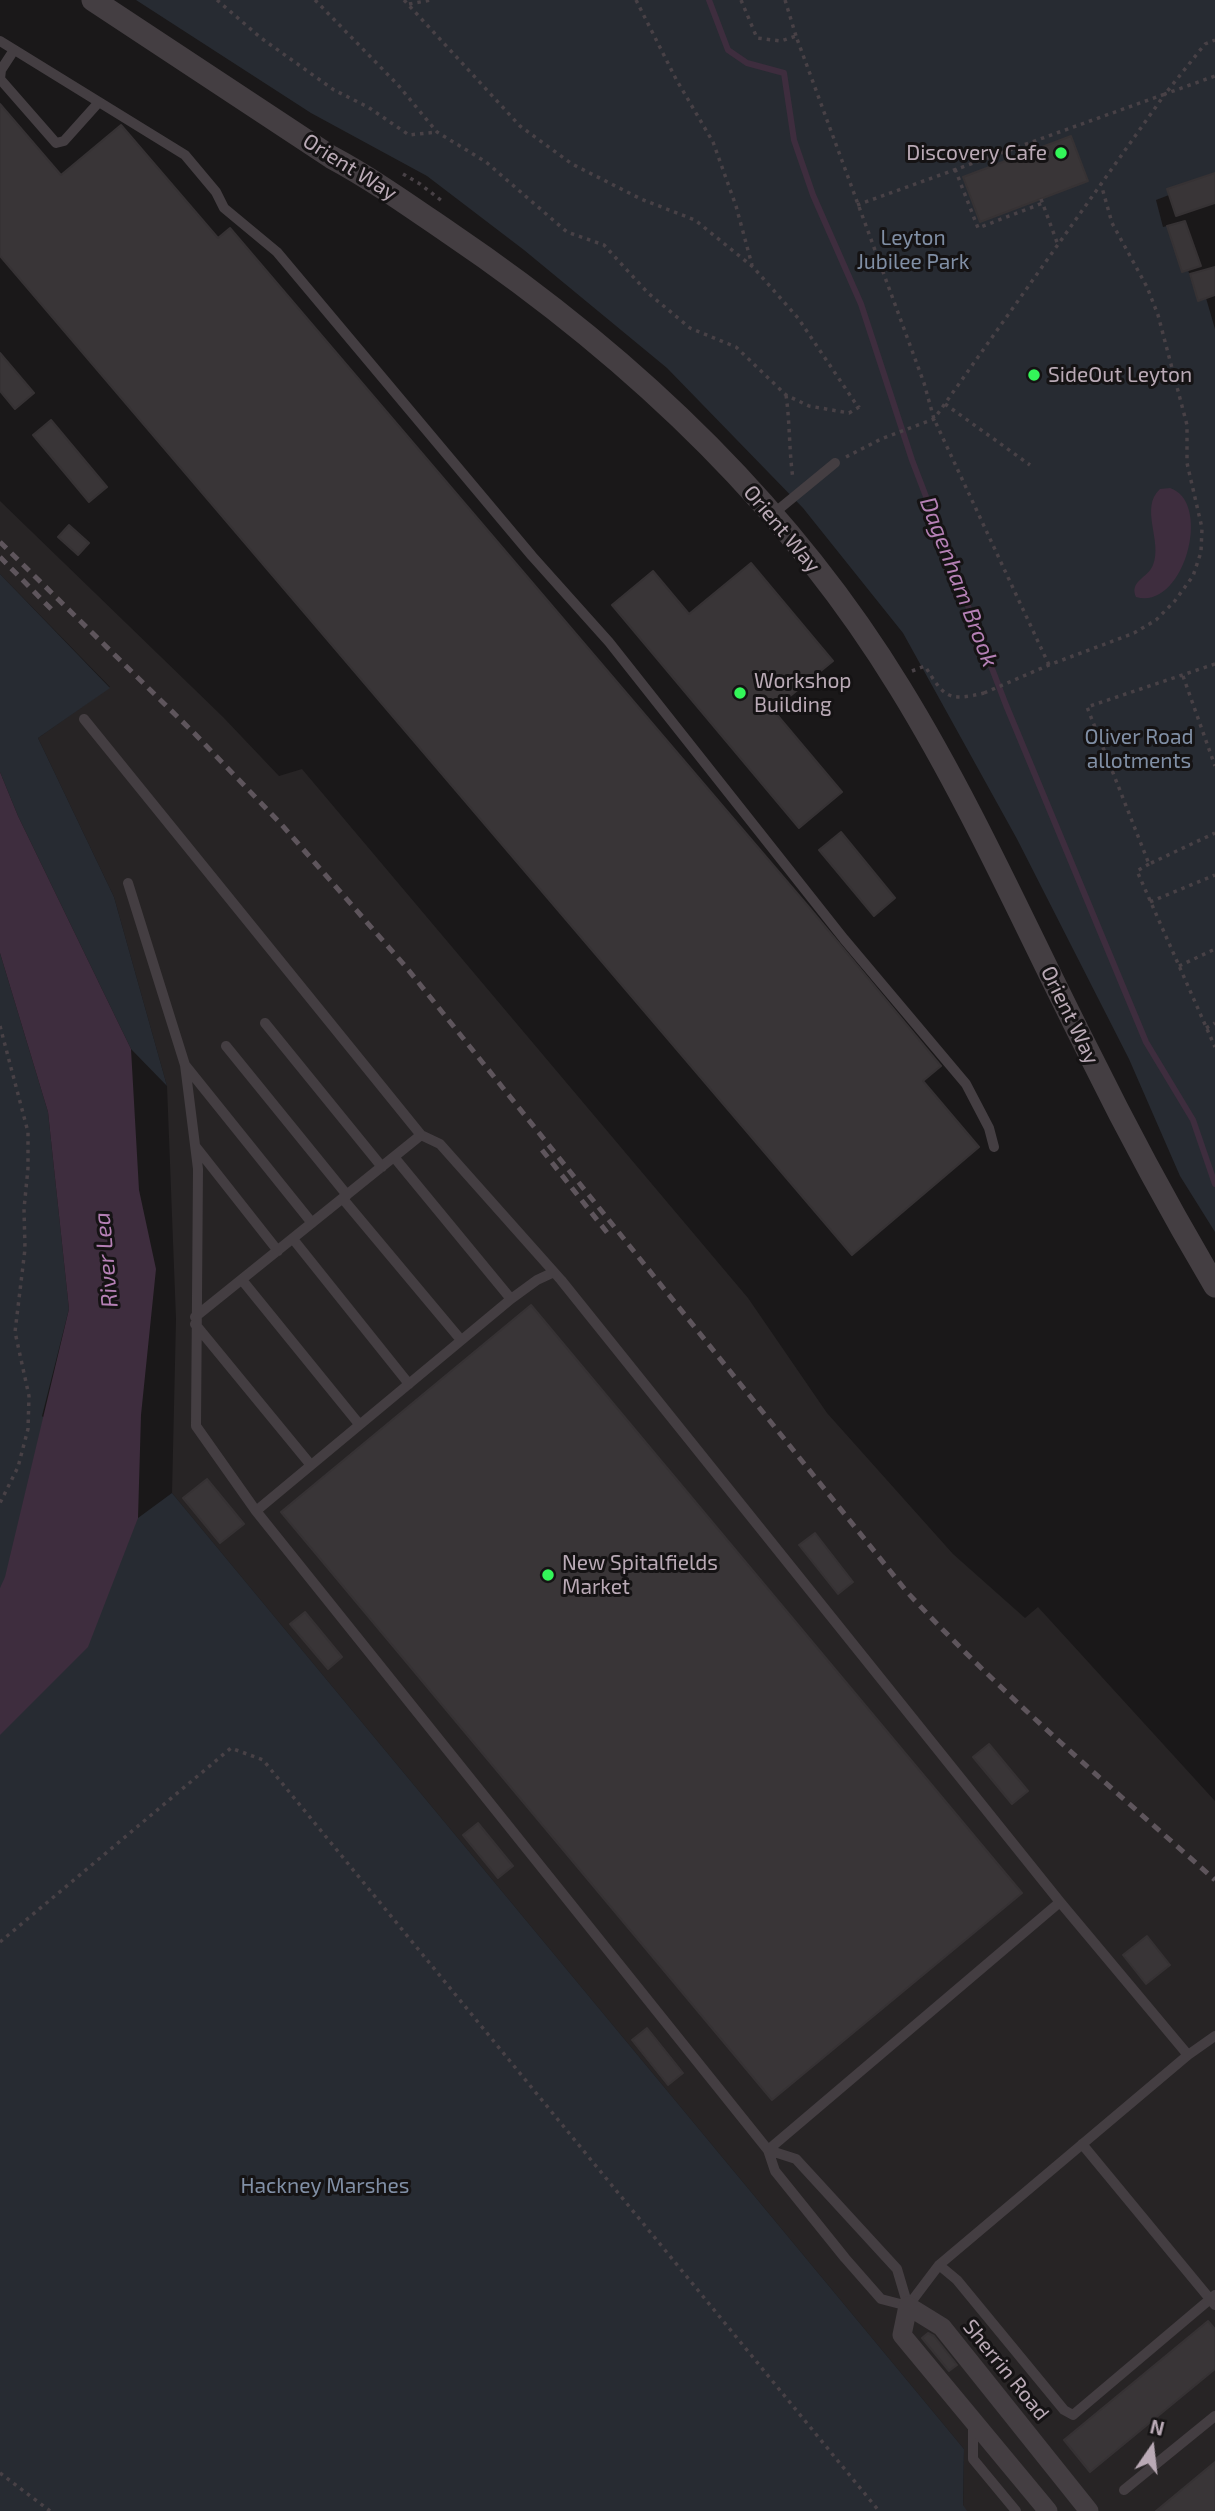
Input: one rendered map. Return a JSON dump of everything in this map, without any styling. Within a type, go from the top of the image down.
[{"type":"street","name":"Orient Way","points":[[93,0],[331,157],[375,182],[561,312],[652,390],[720,457],[773,515],[873,644],[932,742],[974,818],[1090,1056],[1187,1239],[1215,1286]]},
{"type":"street","points":[[908,2306],[902,2335],[1048,2511]]},
{"type":"street","name":"Sherrin Road","points":[[908,2306],[942,2327],[1089,2511]]},
{"type":"lane","points":[[0,41],[185,155],[216,191],[224,208],[277,252],[532,556],[609,642],[844,939],[966,1084],[989,1128],[993,1147]]},
{"type":"lane","points":[[14,50],[1,70],[0,79],[56,143],[64,141],[99,102]]},
{"type":"lane","points":[[773,515],[835,463]]},
{"type":"lane","points":[[84,719],[421,1136],[440,1144],[561,1280],[1060,1902],[1188,2055]]},
{"type":"lane","points":[[128,883],[185,1065],[198,1169],[196,1426],[256,1511],[768,2150],[775,2171],[845,2259],[881,2299],[908,2306]]},
{"type":"lane","points":[[265,1023],[382,1167]]},
{"type":"lane","points":[[226,1046],[461,1340]]},
{"type":"lane","points":[[185,1065],[312,1223]]},
{"type":"lane","points":[[195,1321],[421,1136]]},
{"type":"lane","points":[[195,1146],[278,1251]]},
{"type":"lane","points":[[394,1157],[511,1299]]},
{"type":"lane","points":[[293,1239],[409,1384]]},
{"type":"lane","points":[[256,1511],[511,1299],[537,1280],[552,1273]]},
{"type":"lane","points":[[242,1280],[359,1424]]},
{"type":"lane","points":[[195,1321],[310,1464]]},
{"type":"lane","points":[[768,2150],[1060,1902]]},
{"type":"lane","points":[[908,2306],[939,2265],[1188,2055],[1215,2036]]},
{"type":"lane","points":[[939,2265],[957,2280],[1064,2410],[1073,2415],[1213,2300],[1082,2144]]},
{"type":"lane","points":[[768,2150],[796,2159],[897,2269],[908,2306]]},
{"type":"lane","points":[[1124,2490],[1215,2416]]},
{"type":"lane","points":[[973,2420],[973,2459],[1016,2511]]},
{"type":"path","points":[[217,0],[261,38],[334,90],[368,107],[409,135],[437,132]]},
{"type":"path","points":[[315,0],[398,85],[437,132],[486,162],[567,232],[604,245],[648,293],[690,328],[736,347],[786,395],[809,407],[849,413],[859,409],[798,318],[753,267],[695,220],[641,199],[572,164],[520,125],[404,0]]},
{"type":"path","points":[[410,4],[431,0]]},
{"type":"path","points":[[636,0],[676,79],[713,142],[736,206],[753,267]]},
{"type":"path","points":[[741,0],[757,38],[781,41],[796,36]]},
{"type":"path","points":[[786,0],[796,36],[924,383],[934,419],[1049,665]]},
{"type":"path","points":[[835,463],[881,439],[934,419],[1165,94],[1205,44],[1215,40]]},
{"type":"path","points":[[857,205],[1215,76]]},
{"type":"path","points":[[1021,145],[1024,153]]},
{"type":"path","points":[[955,169],[978,228],[1042,201],[1058,245]]},
{"type":"path","points":[[905,673],[925,666],[939,689],[959,699],[984,693],[1134,633],[1156,620],[1174,602],[1193,576],[1201,552],[1202,528],[1188,463],[1187,425],[1158,315],[1147,287],[1112,223],[1101,184]]},
{"type":"path","points":[[786,395],[793,482]]},
{"type":"path","points":[[944,404],[1030,465]]},
{"type":"path","points":[[1149,864],[1087,707],[1215,664]]},
{"type":"path","points":[[1183,676],[1215,765]]},
{"type":"path","points":[[1215,833],[1137,871],[1215,1047]]},
{"type":"path","points":[[1150,902],[1215,875]]},
{"type":"path","points":[[1179,966],[1215,949]]},
{"type":"path","points":[[1206,1028],[1215,1023]]},
{"type":"path","points":[[0,1026],[28,1132],[25,1249],[15,1332],[29,1396],[28,1429],[18,1467],[0,1503]]},
{"type":"path","points":[[0,1942],[231,1748],[263,1760],[879,2511]]},
{"type":"path","points":[[0,2473],[50,2511]]},
{"type":"shaded area","name":"New Spitalfields Market","points":[[0,501],[223,717],[279,776],[302,769],[748,1298],[827,1413],[953,1554],[1025,1618],[1038,1607],[1215,1801],[1215,2511],[963,2511],[964,2449],[172,1493],[176,1319],[167,1086],[114,897],[38,738],[110,687],[0,574]]},
{"type":"green space","name":"Leyton Jubilee Park","points":[[136,0],[1215,0],[1215,173],[1167,189],[1169,195],[1156,200],[1163,227],[1167,226],[1182,272],[1188,270],[1198,300],[1206,298],[1215,329],[1215,1232],[1180,1176],[1129,1059],[1017,839],[903,633],[803,508],[667,368],[524,250],[427,176],[311,113]]},
{"type":"green space","points":[[0,574],[110,688],[38,738],[114,897],[167,1086],[131,1049],[18,816],[0,772]]},
{"type":"green space","name":"Hackney Marshes","points":[[0,953],[48,1112],[69,1309],[42,1416],[138,1518],[172,1493],[964,2449],[963,2505],[967,2511],[0,2511]]},
{"type":"water","points":[[1170,488],[1183,497],[1190,513],[1191,532],[1187,553],[1168,588],[1153,597],[1136,597],[1135,587],[1151,569],[1155,556],[1151,506],[1160,489]]},
{"type":"water","name":"River Lea","points":[[0,772],[18,816],[131,1049],[139,1190],[156,1269],[141,1415],[138,1518],[88,1647],[0,1735],[0,1588],[5,1577],[69,1309],[48,1112],[0,953]]},
{"type":"building","points":[[0,104],[61,175],[121,125],[218,238],[230,228],[941,1066],[923,1081],[979,1147],[852,1255],[0,256]]},
{"type":"building","points":[[1071,136],[1088,181],[980,222],[963,177]]},
{"type":"building","points":[[1215,173],[1215,203],[1176,216],[1167,189]]},
{"type":"building","points":[[1185,221],[1201,266],[1182,272],[1167,226]]},
{"type":"building","points":[[1215,267],[1215,295],[1198,301],[1190,274]]},
{"type":"building","points":[[0,353],[34,393],[15,409],[0,391]]},
{"type":"building","points":[[51,420],[107,487],[89,502],[33,435]]},
{"type":"building","points":[[69,525],[89,543],[78,555],[58,537]]},
{"type":"building","name":"Workshop Building","points":[[751,563],[833,661],[773,710],[842,792],[799,828],[612,605],[653,571],[689,614]]},
{"type":"building","points":[[841,832],[895,898],[874,916],[819,850]]},
{"type":"building","points":[[531,1305],[1022,1893],[772,2100],[281,1512]]},
{"type":"building","points":[[207,1479],[244,1524],[220,1543],[183,1498]]},
{"type":"building","points":[[815,1533],[853,1582],[838,1594],[799,1545]]},
{"type":"building","points":[[305,1612],[342,1657],[328,1669],[290,1624]]},
{"type":"building","points":[[989,1744],[1028,1791],[1012,1804],[973,1757]]},
{"type":"building","points":[[478,1823],[513,1866],[498,1878],[463,1835]]},
{"type":"building","points":[[1147,1936],[1170,1965],[1146,1984],[1123,1955]]},
{"type":"building","points":[[647,2028],[683,2073],[668,2085],[632,2040]]},
{"type":"building","points":[[1208,2321],[1215,2329],[1215,2369],[1090,2472],[1064,2440]]},
{"type":"building","points":[[928,2333],[934,2336],[957,2365],[949,2371],[922,2338]]},
{"type":"building","points":[[1215,2462],[1215,2511],[1156,2511]]},
{"type":"waterway","name":"Dagenham Brook","points":[[709,0],[728,50],[747,63],[784,73],[794,140],[813,195],[861,304],[912,460],[1006,705],[1146,1042],[1193,1120],[1215,1184]]},
{"type":"railway","points":[[0,542],[195,734],[281,824],[406,967],[907,1592],[1019,1704],[1215,1880]]},
{"type":"railway","points":[[0,557],[56,614]]},
{"type":"railway","points":[[542,1150],[609,1235]]},
{"type":"place","name":"Discovery Cafe","points":[[1061,153]]},
{"type":"place","name":"SideOut Leyton","points":[[1034,375]]},
{"type":"place","name":"Workshop Building","points":[[740,693]]},
{"type":"place","name":"New Spitalfields Market","points":[[548,1575]]},
{"type":"park label","name":"Oliver Road allotments","points":[[1139,749]]}]
